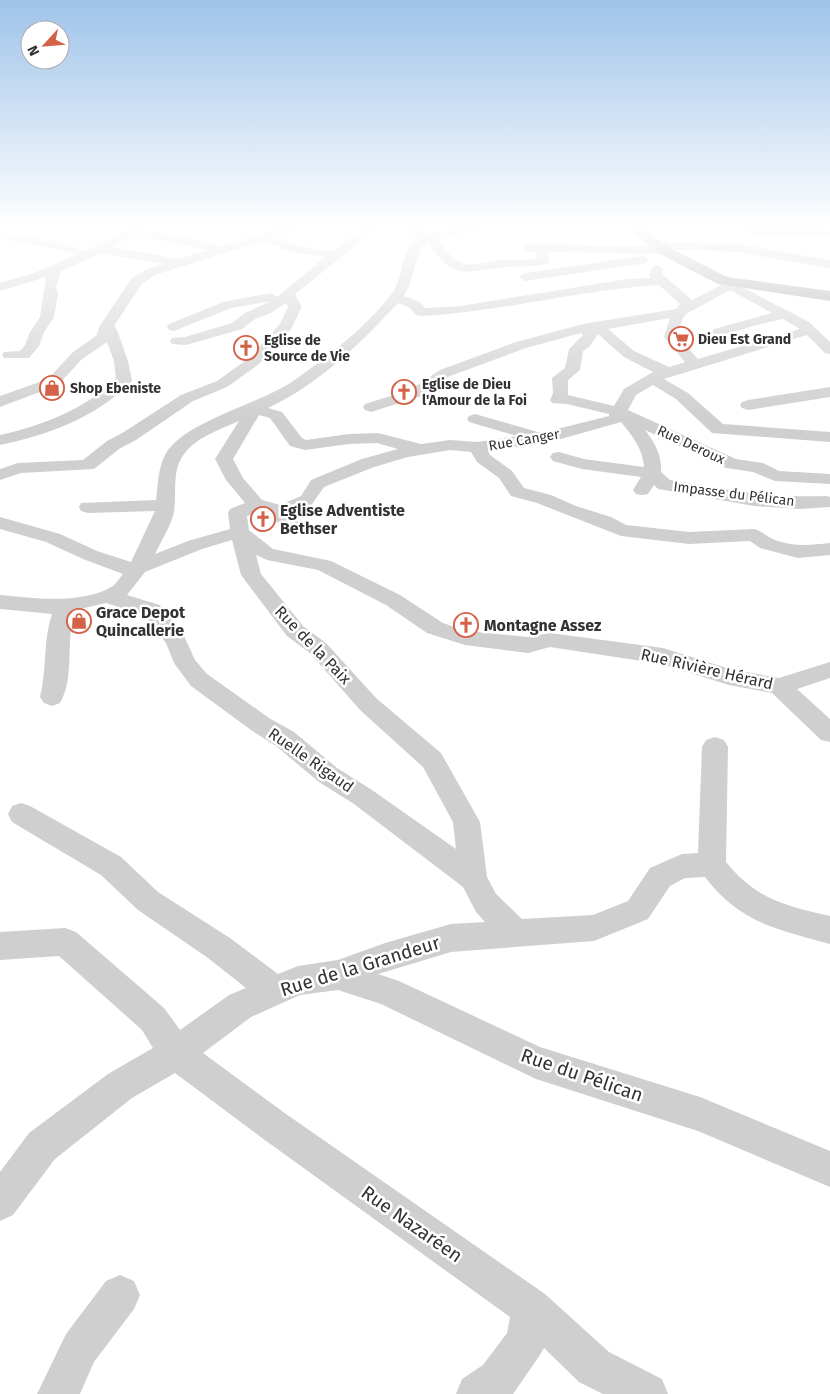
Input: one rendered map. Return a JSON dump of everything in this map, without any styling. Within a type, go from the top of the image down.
[{"type":"main road","points":[[790,291],[830,296]]},
{"type":"street","points":[[9,355],[24,355],[32,346],[49,311],[51,291]]},
{"type":"street","points":[[0,402],[53,382],[77,356],[104,337],[106,327],[130,291]]},
{"type":"street","points":[[288,295],[228,305],[176,334],[186,341],[237,326],[250,316],[266,310],[288,295],[293,291]]},
{"type":"street","points":[[0,602],[54,606],[67,605],[107,596],[121,590],[137,569],[164,513],[168,470],[174,455],[184,443],[196,434],[255,409],[299,384],[355,341],[396,298],[400,291]]},
{"type":"street","points":[[517,291],[527,300]]},
{"type":"street","points":[[396,298],[415,305],[418,310],[425,312],[460,310],[583,291]]},
{"type":"street","points":[[673,291],[687,303],[674,320],[674,331],[671,337],[694,364]]},
{"type":"street","points":[[371,407],[416,393],[445,373],[481,359],[564,332],[680,312],[713,291]]},
{"type":"street","points":[[741,291],[812,327],[830,350]]},
{"type":"street","points":[[0,475],[18,468],[88,465],[113,445],[130,436],[191,395],[222,384],[254,361],[286,326],[296,307],[288,295]]},
{"type":"street","points":[[719,332],[754,321],[785,315]]},
{"type":"street","points":[[0,440],[22,437],[50,427],[115,391],[124,381],[121,361],[110,330],[106,327]]},
{"type":"street","points":[[591,327],[660,376],[718,429],[830,437]]},
{"type":"street","name":"Rue Deroux","points":[[591,327],[590,337],[584,340],[584,344],[576,350],[572,370],[560,378],[558,400],[567,399],[620,412],[732,464],[758,467],[775,476],[826,479]]},
{"type":"street","name":"Rue Canger","points":[[256,505],[267,505],[276,509],[289,523],[282,511],[303,505],[311,497],[317,484],[368,463],[406,452],[450,445],[478,448],[540,438],[615,420],[630,392],[660,376],[694,364],[767,344],[812,327]]},
{"type":"street","points":[[748,405],[830,392]]},
{"type":"street","points":[[255,409],[276,415],[296,442],[305,445],[350,439],[378,438],[422,450]]},
{"type":"street","points":[[255,409],[228,449],[224,459],[235,480],[256,505]]},
{"type":"street","points":[[620,412],[642,436],[650,459],[652,473],[642,490]]},
{"type":"street","points":[[475,419],[540,438]]},
{"type":"street","points":[[478,448],[483,458],[506,475],[517,492],[544,499],[569,510],[604,521],[621,530],[689,538],[754,535],[767,544],[798,552],[830,549]]},
{"type":"street","name":"Impasse du Pélican","points":[[559,457],[582,464],[652,473],[664,485],[754,500],[828,505]]},
{"type":"street","points":[[826,479],[828,505]]},
{"type":"street","points":[[88,507],[164,504]]},
{"type":"street","name":"Rue de la Paix","points":[[256,505],[237,513],[251,575],[295,631],[318,648],[368,704],[432,760],[466,822],[473,878]]},
{"type":"street","points":[[0,523],[53,538],[90,555],[137,569],[195,544],[240,532]]},
{"type":"street","name":"Rue Rivière Hérard","points":[[240,532],[267,554],[324,565],[393,600],[435,628],[465,638],[528,645],[550,640],[662,656],[729,677],[779,686],[830,670]]},
{"type":"street","name":"Ruelle Rigaud","points":[[107,596],[152,610],[176,641],[185,662],[199,680],[260,724],[285,739],[328,775],[363,797],[473,878],[486,903],[515,934]]},
{"type":"street","points":[[52,696],[56,679],[58,632],[62,613],[67,605]]},
{"type":"street","points":[[779,686],[830,733]]},
{"type":"street","points":[[715,747],[712,865],[735,892],[751,904],[788,920],[830,930]]},
{"type":"street","points":[[21,814],[112,866],[148,900],[219,948],[275,991]]},
{"type":"street","name":"Rue de la Grandeur","points":[[0,1202],[42,1146],[120,1086],[176,1053],[240,1006],[298,981],[338,975],[385,957],[451,938],[594,928],[638,910],[660,877],[667,873],[682,866],[712,865]]},
{"type":"street","name":"Rue Nazaréen","points":[[0,946],[65,942],[153,1019],[176,1053],[274,1126],[531,1308],[594,1367],[647,1394]]},
{"type":"street","name":"Rue du Pélican","points":[[338,975],[388,992],[536,1062],[700,1114],[830,1168]]},
{"type":"street","points":[[58,1394],[80,1348],[120,1295]]},
{"type":"street","points":[[477,1394],[498,1380],[526,1340],[531,1308]]},
{"type":"place","name":"Dieu Est Grand","points":[[681,339]]},
{"type":"place","name":"Eglise de Source de Vie","points":[[246,348]]},
{"type":"place","name":"Shop Ebeniste","points":[[52,388]]},
{"type":"place","name":"Eglise de Dieu l'Amour de la Foi","points":[[404,392]]},
{"type":"place","name":"Eglise Adventiste Bethser","points":[[263,519]]},
{"type":"place","name":"Grace Depot Quincallerie","points":[[79,621]]},
{"type":"place","name":"Montagne Assez","points":[[466,625]]}]
